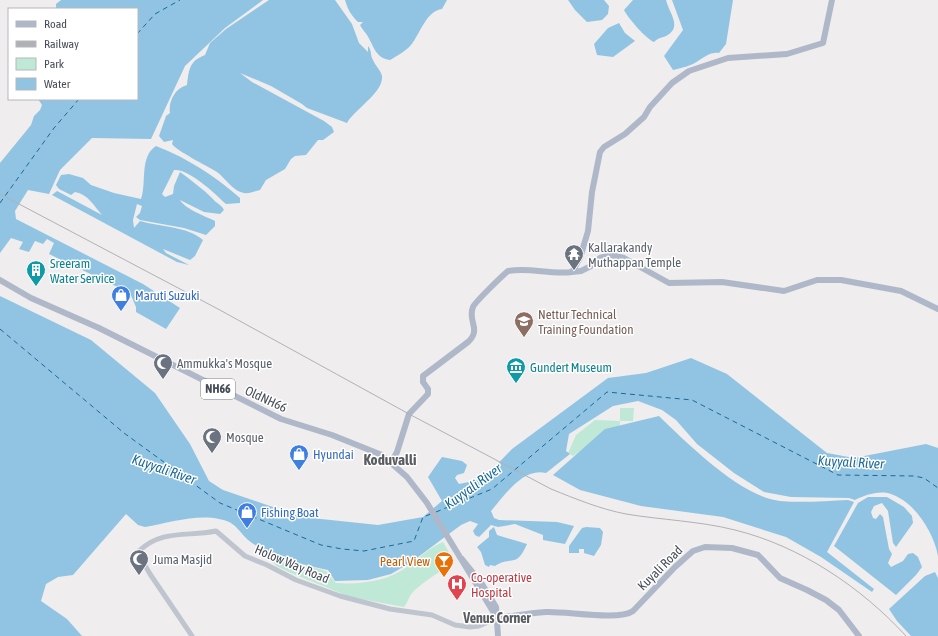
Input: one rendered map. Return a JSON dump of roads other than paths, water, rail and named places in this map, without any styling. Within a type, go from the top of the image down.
[{"type":"main road","points":[[572,272],[580,258],[588,231],[598,159],[604,147],[625,134],[644,117],[650,107],[672,83],[689,71],[728,58],[787,54],[823,43],[832,0]]},
{"type":"main road","points":[[391,463],[397,452],[408,414],[428,394],[428,389],[423,382],[423,376],[471,339],[475,330],[471,315],[475,303],[508,270],[534,269],[558,272],[581,271],[591,266],[600,258],[611,255],[624,258],[669,283],[722,282],[784,291],[817,280],[841,280],[901,290],[938,309]]},
{"type":"main road","name":"OldNH66","points":[[0,280],[31,298],[99,328],[281,419],[369,448],[382,455],[407,477],[427,503],[460,557],[466,561],[489,596],[497,610],[497,618]]},
{"type":"main road","name":"Kuyali Road","points":[[497,618],[547,612],[612,615],[627,614],[633,611],[674,567],[693,551],[705,547],[722,547],[749,551],[758,555],[780,578],[807,590],[830,604],[845,618],[859,636]]},
{"type":"main road","name":"NH66","points":[[497,618],[498,636]]},
{"type":"street","name":"Holow Way Road","points":[[192,636],[150,574],[139,555],[139,552],[148,543],[157,539],[183,533],[216,531],[245,556],[267,565],[296,580],[340,596],[390,609],[432,615],[455,625],[470,627],[479,626],[497,618]]},
{"type":"water","points":[[61,0],[263,0],[225,28],[185,66],[151,139],[92,138],[60,170],[49,194],[28,190],[15,211],[16,219],[143,284],[180,308],[166,329],[136,312],[136,307],[130,293],[49,254],[54,243],[47,239],[43,244],[35,241],[29,252],[19,249],[23,242],[11,238],[0,253],[0,163],[31,125],[34,116],[40,110],[42,105],[39,100],[138,100],[138,8],[56,8],[56,4]]},
{"type":"water","points":[[269,0],[335,0],[352,24],[359,43],[368,52],[368,46],[371,51],[372,58],[382,76],[381,82],[374,94],[347,123],[307,108],[271,86],[240,73],[252,82],[324,121],[332,127],[334,132],[323,140],[318,140],[306,155],[295,156],[291,159],[285,169],[266,180],[260,190],[244,193],[233,187],[217,172],[175,147],[172,144],[173,140],[164,142],[159,136],[166,116],[170,113],[171,100],[179,89],[187,85],[189,70],[193,63],[205,55],[210,43],[226,29]]},
{"type":"water","points":[[345,0],[447,0],[442,9],[436,11],[428,18],[409,47],[390,60],[381,57],[378,54],[360,25],[363,22],[358,22],[353,17]]},
{"type":"water","points":[[568,0],[604,0],[609,6],[608,14],[602,20],[587,22],[575,10]]},
{"type":"water","points":[[633,0],[666,0],[674,20],[674,28],[671,32],[654,42],[646,37],[633,23],[624,10]]},
{"type":"water","points":[[672,0],[733,0],[726,44],[719,53],[710,54],[686,67],[673,70],[664,56],[683,30]]},
{"type":"water","points":[[619,23],[625,33],[635,41],[613,57],[597,55],[594,44],[608,28]]},
{"type":"water","points":[[156,146],[179,156],[200,168],[221,182],[240,198],[240,203],[226,204],[209,188],[194,177],[180,170],[174,170],[162,194],[165,197],[173,194],[174,186],[180,172],[222,206],[224,210],[220,214],[204,212],[180,200],[186,206],[201,215],[215,221],[215,226],[206,235],[184,228],[140,220],[136,217],[140,213],[142,206],[137,204],[133,220],[134,228],[140,221],[181,229],[197,235],[203,240],[195,256],[190,260],[163,249],[166,253],[189,265],[177,262],[52,195],[57,191],[102,215],[84,195],[75,192],[71,195],[59,189],[56,185],[61,175],[69,174],[83,178],[91,185],[114,193],[141,199],[143,193],[145,163],[147,157]]},
{"type":"water","name":"Kuyyali River","points":[[0,296],[91,340],[155,393],[190,444],[209,481],[223,490],[302,517],[378,525],[423,517],[442,501],[428,477],[442,457],[462,461],[467,465],[464,473],[457,475],[455,478],[459,484],[483,479],[512,449],[608,378],[646,373],[691,358],[727,374],[827,453],[854,458],[926,444],[938,448],[938,556],[928,528],[915,511],[900,498],[886,493],[868,495],[855,500],[849,498],[791,497],[764,492],[734,473],[697,444],[676,420],[662,410],[638,401],[613,406],[569,434],[566,451],[570,454],[546,473],[538,472],[522,478],[508,490],[491,511],[494,518],[499,520],[557,522],[574,526],[565,544],[543,540],[543,535],[515,524],[498,527],[491,525],[479,537],[475,535],[473,531],[478,524],[470,521],[461,525],[410,563],[391,574],[368,580],[335,581],[328,570],[288,560],[260,548],[247,539],[234,525],[225,520],[192,518],[145,527],[138,525],[126,514],[73,575],[58,577],[46,584],[41,601],[67,619],[82,636],[0,636]]},
{"type":"water","points":[[659,416],[699,454],[715,467],[749,490],[765,497],[788,502],[848,500],[854,502],[827,552],[874,589],[872,592],[821,557],[786,537],[723,517],[641,506],[580,490],[553,475],[605,429]]},
{"type":"water","points":[[868,497],[887,497],[904,507],[912,516],[913,523],[896,547],[893,543],[888,511],[882,503],[874,506],[871,512],[873,518],[876,519],[880,514],[883,517],[889,549],[892,554],[888,563],[891,567],[903,561],[908,554],[913,553],[918,557],[922,567],[896,595],[834,546],[858,503]]},
{"type":"water","points":[[494,527],[497,535],[527,544],[517,559],[506,561],[495,566],[490,565],[489,567],[485,565],[481,552],[477,547],[489,537],[489,531]]},
{"type":"water","points":[[582,528],[600,528],[603,532],[601,545],[594,556],[584,553],[584,549],[579,549],[579,553],[569,553],[569,546]]},
{"type":"water","points":[[935,572],[938,578],[938,636],[911,636],[897,621],[889,609],[925,576]]},
{"type":"railway","points":[[0,194],[218,309],[409,414],[551,489],[616,512],[721,527],[759,537],[783,546],[806,558],[849,585],[869,601],[906,636]]},
{"type":"place","name":"Kallarakandy Muthappan Temple","points":[[574,271]]},
{"type":"place","name":"Sreeram Water Service","points":[[36,287]]},
{"type":"place","name":"Maruti Suzuki","points":[[121,312]]},
{"type":"place","name":"Nettur Technical Training Foundation","points":[[524,338]]},
{"type":"place","name":"Ammukka's Mosque","points":[[163,380]]},
{"type":"place","name":"Gundert Museum","points":[[516,384]]},
{"type":"place","name":"Mosque","points":[[212,454]]},
{"type":"place","name":"Hyundai","points":[[299,471]]},
{"type":"place","name":"Fishing Boat","points":[[247,529]]},
{"type":"place","name":"Juma Masjid","points":[[139,576]]},
{"type":"place","name":"Pearl View","points":[[444,578]]},
{"type":"place","name":"Co-operative Hospital","points":[[457,601]]},
{"type":"district","name":"Koduvalli","points":[[390,459]]},
{"type":"district","name":"Venus Corner","points":[[497,618]]}]
